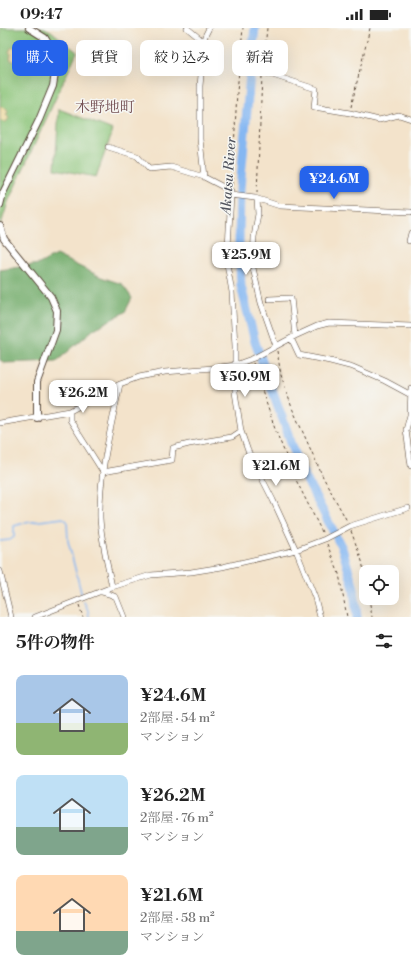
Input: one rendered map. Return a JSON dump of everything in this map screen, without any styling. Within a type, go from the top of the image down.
[{"type":"street","points":[[0,205],[3,193],[39,120],[53,86],[56,67],[52,50],[45,38],[29,28]]},
{"type":"street","points":[[187,28],[202,40]]},
{"type":"street","points":[[204,40],[209,28]]},
{"type":"street","points":[[201,76],[200,139],[204,177]]},
{"type":"street","points":[[275,76],[316,89],[314,107],[379,120],[398,115],[411,119]]},
{"type":"street","points":[[108,147],[137,156],[149,169],[171,167],[204,177],[232,191]]},
{"type":"street","points":[[320,617],[315,598],[296,550],[248,451],[241,431],[235,392],[232,292],[227,264],[231,195],[256,199],[280,206],[411,212]]},
{"type":"street","points":[[256,199],[258,214],[254,237],[253,268],[261,303],[274,347]]},
{"type":"street","points":[[0,226],[4,239],[51,297],[58,311],[56,330],[37,382],[36,418]]},
{"type":"street","points":[[409,241],[411,233]]},
{"type":"street","points":[[269,299],[291,298],[293,337],[299,355],[353,367],[385,381],[411,395]]},
{"type":"street","points":[[0,423],[70,411],[120,384],[139,376],[235,365],[253,359],[293,337],[329,323],[411,326]]},
{"type":"street","points":[[112,587],[100,518],[101,483],[108,439],[120,384]]},
{"type":"street","points":[[411,388],[410,415],[406,430],[411,466]]},
{"type":"street","points":[[70,411],[70,420],[103,472]]},
{"type":"street","points":[[103,472],[172,460],[173,448],[232,437],[241,431]]},
{"type":"street","points":[[35,617],[112,587],[151,575],[191,572],[222,567],[296,550],[327,538],[349,527],[410,508],[411,515]]},
{"type":"street","points":[[0,571],[10,617]]},
{"type":"street","points":[[101,592],[116,597],[124,617]]},
{"type":"path","points":[[232,191],[236,92],[243,28]]},
{"type":"path","points":[[266,40],[267,28]]},
{"type":"path","points":[[350,113],[370,28]]},
{"type":"path","points":[[256,199],[263,76]]},
{"type":"path","points":[[274,347],[281,375],[292,408],[323,477],[349,527],[363,565]]},
{"type":"path","points":[[253,359],[274,429],[296,480],[327,538],[339,574],[347,617]]},
{"type":"path","points":[[77,601],[83,617]]},
{"type":"path","points":[[370,605],[372,617]]},
{"type":"green space","points":[[0,28],[44,28],[51,31],[62,40],[12,40],[12,76],[66,76],[8,202],[0,228]]},
{"type":"green space","points":[[68,45],[76,51],[68,72]]},
{"type":"green space","points":[[59,109],[113,130],[96,177],[55,169]]},
{"type":"green space","points":[[56,255],[101,277],[122,284],[132,298],[125,312],[94,329],[57,361],[5,363],[0,360],[0,270],[39,264]]},
{"type":"sand","points":[[11,48],[12,61],[10,58],[11,54],[9,52]]},
{"type":"sand","points":[[0,106],[8,112],[6,115],[9,118],[6,122],[0,120]]},
{"type":"waterway","name":"Akatsu River","points":[[255,28],[240,189],[239,244],[241,286],[255,342],[300,467],[342,548],[354,588],[357,617]]},
{"type":"waterway","points":[[0,541],[10,540],[14,537],[14,526],[24,523],[63,518],[67,521],[68,541],[82,596]]},
{"type":"waterway","points":[[84,602],[88,610],[89,617]]},
{"type":"district","name":"木野地町","points":[[105,107]]}]
